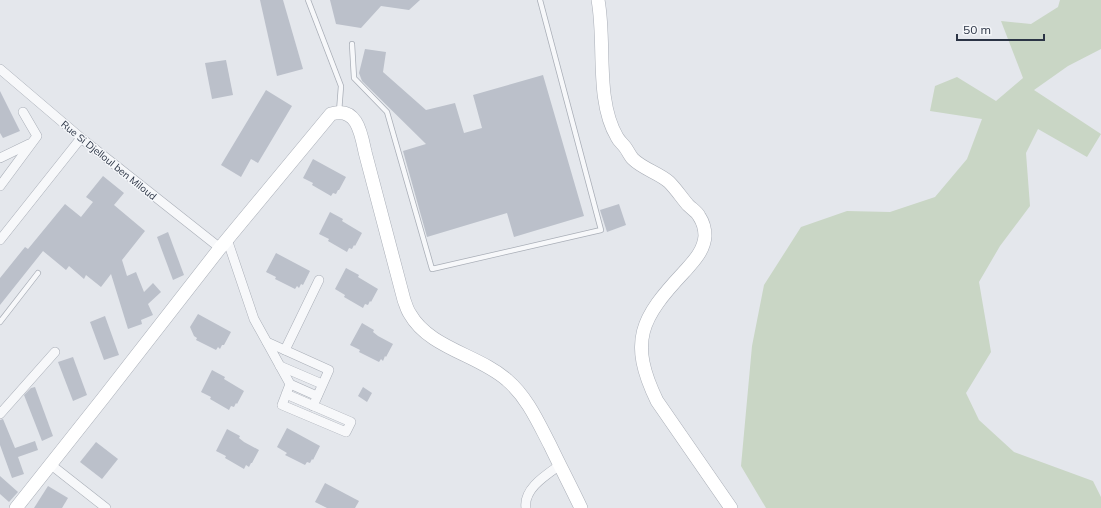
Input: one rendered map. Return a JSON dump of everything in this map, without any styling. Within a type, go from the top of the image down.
[{"type":"main road","points":[[598,0],[606,107],[617,138],[634,160],[669,182],[699,216],[703,225],[705,236],[703,246],[695,261],[670,287],[654,307],[645,325],[640,346],[647,382],[656,401],[731,508]]},
{"type":"main road","points":[[16,508],[223,244],[331,114],[339,112],[348,115],[356,121],[361,131],[365,152],[402,293],[410,315],[430,336],[492,368],[523,396],[536,418],[582,508]]},
{"type":"street","name":"Rue Si Djelloul ben Miloud","points":[[0,69],[81,138],[223,244]]},
{"type":"street","points":[[1,179],[37,136],[23,112]]},
{"type":"street","points":[[0,240],[81,138]]},
{"type":"street","points":[[0,158],[31,143]]},
{"type":"street","points":[[223,244],[254,319],[290,384],[317,396]]},
{"type":"street","points":[[285,350],[319,280]]},
{"type":"street","points":[[267,342],[329,370],[313,406]]},
{"type":"street","points":[[0,414],[55,352]]},
{"type":"street","points":[[280,366],[322,384]]},
{"type":"street","points":[[286,394],[351,422],[346,432],[282,405],[286,394],[290,384]]},
{"type":"street","points":[[50,464],[106,508]]},
{"type":"street","points":[[526,508],[525,505],[528,492],[560,465]]},
{"type":"lane","points":[[308,0],[341,86],[339,112]]},
{"type":"lane","points":[[352,44],[354,78],[387,112],[432,269],[601,230],[540,0]]},
{"type":"lane","points":[[0,322],[38,273]]},
{"type":"green space","points":[[1060,0],[1101,0],[1101,49],[1068,66],[1034,90],[1101,134],[1087,157],[1038,129],[1026,153],[1030,206],[1000,246],[979,282],[991,352],[966,393],[979,420],[1014,452],[1093,481],[1101,497],[1101,508],[766,508],[741,466],[752,346],[764,285],[801,227],[847,211],[890,212],[935,197],[967,159],[982,119],[930,111],[935,86],[957,77],[996,101],[1023,78],[1001,21],[1031,24],[1058,7]]},
{"type":"building","points":[[260,0],[283,0],[303,69],[277,76]]},
{"type":"building","points":[[330,0],[420,0],[409,10],[381,6],[361,28],[336,24]]},
{"type":"building","points":[[365,49],[386,52],[383,72],[426,110],[455,103],[464,133],[482,128],[473,95],[543,75],[584,216],[514,237],[507,213],[427,237],[403,151],[426,144],[362,81],[359,73]]},
{"type":"building","points":[[226,60],[233,95],[212,99],[205,63]]},
{"type":"building","points":[[266,90],[292,106],[258,163],[251,159],[241,177],[221,165]]},
{"type":"building","points":[[0,91],[20,131],[3,138],[0,133]]},
{"type":"building","points":[[313,159],[346,177],[336,194],[333,193],[331,196],[312,185],[313,183],[303,178]]},
{"type":"building","points":[[103,176],[124,193],[114,205],[145,231],[122,260],[127,276],[136,272],[144,292],[153,283],[161,292],[148,304],[153,315],[141,320],[142,324],[128,329],[111,274],[101,287],[86,275],[84,279],[69,266],[66,270],[43,251],[0,305],[0,278],[25,247],[28,249],[65,204],[81,217],[93,202],[86,197]]},
{"type":"building","points":[[619,204],[626,225],[607,232],[600,210]]},
{"type":"building","points":[[330,212],[343,219],[342,221],[362,233],[355,246],[354,245],[352,249],[349,248],[347,252],[328,241],[329,239],[319,234]]},
{"type":"building","points":[[168,232],[184,275],[173,280],[157,237]]},
{"type":"building","points":[[276,253],[310,271],[303,285],[301,284],[299,288],[297,286],[295,289],[275,279],[276,277],[266,272]]},
{"type":"building","points":[[346,268],[359,275],[358,277],[378,289],[371,302],[370,301],[368,305],[365,304],[363,308],[344,297],[345,295],[335,289]]},
{"type":"building","points":[[198,314],[231,332],[220,349],[218,347],[216,350],[196,340],[197,338],[194,336],[190,327]]},
{"type":"building","points":[[105,316],[119,355],[104,360],[90,322]]},
{"type":"building","points":[[362,323],[374,330],[373,332],[378,336],[393,344],[383,361],[381,359],[379,362],[359,352],[360,350],[350,345]]},
{"type":"building","points":[[73,357],[87,395],[73,401],[58,362]]},
{"type":"building","points":[[212,370],[225,377],[224,379],[244,391],[237,404],[236,403],[234,407],[231,406],[229,410],[210,399],[211,397],[201,392]]},
{"type":"building","points":[[35,387],[53,436],[42,441],[24,395],[31,388]]},
{"type":"building","points":[[363,387],[372,393],[367,402],[358,396]]},
{"type":"building","points":[[3,419],[15,448],[35,441],[38,450],[18,457],[24,474],[12,478],[0,445],[0,420]]},
{"type":"building","points":[[287,428],[320,446],[310,463],[307,462],[305,465],[285,455],[287,453],[277,447]]},
{"type":"building","points":[[227,429],[240,436],[239,438],[244,442],[259,450],[249,467],[246,465],[244,469],[225,458],[226,456],[216,451]]},
{"type":"building","points":[[96,442],[118,459],[102,479],[80,462]]},
{"type":"building","points":[[0,476],[18,492],[9,502],[0,494]]},
{"type":"building","points":[[325,483],[359,501],[355,508],[327,508],[315,502]]},
{"type":"building","points":[[48,486],[68,498],[62,508],[34,508]]}]
